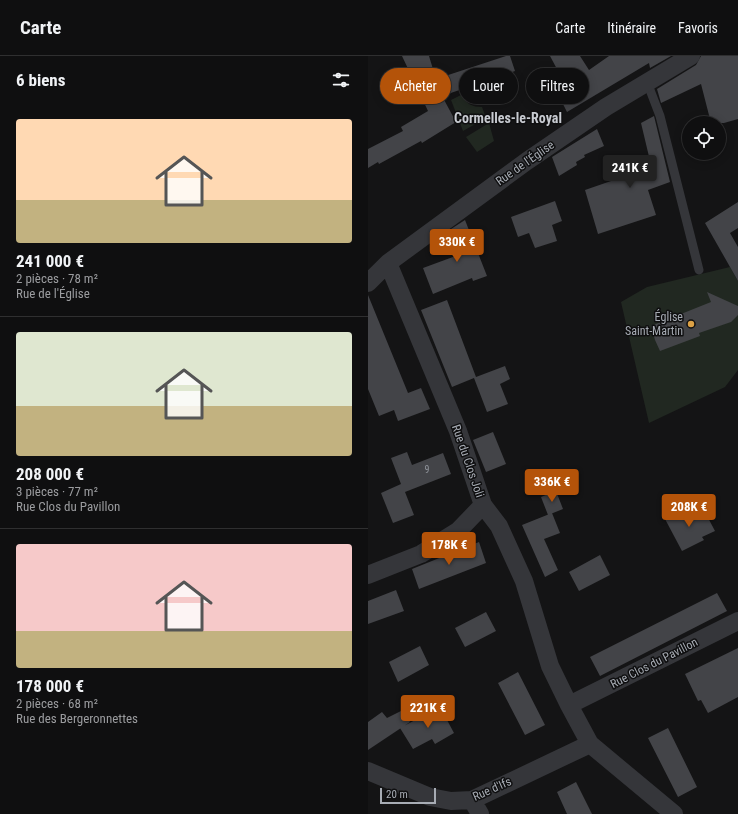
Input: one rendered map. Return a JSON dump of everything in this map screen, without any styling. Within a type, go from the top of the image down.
[{"type":"street","name":"Rue de l'Église","points":[[368,283],[388,263],[527,161],[606,107],[691,56]]},
{"type":"street","name":"Rue du Clos Joli","points":[[388,263],[458,430],[483,505],[499,526],[524,581],[550,666],[590,744]]},
{"type":"street","points":[[368,575],[421,554],[458,532],[483,505]]},
{"type":"street","name":"Rue Clos du Pavillon","points":[[569,705],[738,621]]},
{"type":"street","points":[[590,744],[674,814]]},
{"type":"street","name":"Rue d'Ifs","points":[[368,771],[430,797],[476,807],[590,744]]},
{"type":"lane","points":[[647,82],[660,116],[699,270]]},
{"type":"shaded area","points":[[459,96],[459,104],[470,104],[482,107],[486,118],[463,131],[451,100]]},
{"type":"shaded area","points":[[489,123],[494,141],[477,152],[466,137]]},
{"type":"shaded area","points":[[730,267],[738,281],[738,370],[725,387],[649,423],[621,302],[647,287]]},
{"type":"building","points":[[402,56],[429,56],[433,68],[408,68]]},
{"type":"building","points":[[506,56],[510,56],[514,68],[469,68]]},
{"type":"building","points":[[550,56],[580,56],[588,68],[556,68]]},
{"type":"building","points":[[609,56],[671,56],[650,68],[649,63],[589,99],[589,70]]},
{"type":"building","points":[[701,56],[738,56],[738,119],[726,122],[726,116],[709,116],[701,84],[661,103],[657,89],[696,65]]},
{"type":"building","points":[[459,71],[459,90],[451,93],[451,74]]},
{"type":"building","points":[[425,104],[446,104],[456,122],[422,143],[421,141],[379,164],[378,162],[368,168],[368,149],[403,131],[401,127],[428,111]]},
{"type":"building","points":[[563,104],[580,104],[567,112]]},
{"type":"building","points":[[654,116],[670,182],[648,190],[656,215],[598,234],[585,190],[611,181],[615,175],[621,173],[627,175],[651,165],[641,123]]},
{"type":"building","points":[[597,129],[604,146],[584,155],[585,157],[576,162],[577,165],[559,176],[552,157]]},
{"type":"building","points":[[555,201],[562,221],[552,225],[557,241],[535,248],[529,233],[518,237],[511,217]]},
{"type":"building","points":[[738,202],[738,228],[730,233],[738,247],[738,281],[705,223]]},
{"type":"building","points":[[465,220],[487,276],[473,281],[472,278],[433,294],[423,268],[461,254],[451,229]]},
{"type":"building","name":"Église Saint-Martin","points":[[707,292],[738,306],[738,315],[731,322],[699,333],[700,336],[660,351],[651,326],[711,302]]},
{"type":"building","points":[[368,295],[408,393],[421,388],[430,409],[398,421],[394,410],[379,416],[368,389]]},
{"type":"building","points":[[447,300],[476,377],[505,366],[510,379],[500,384],[508,404],[487,412],[474,378],[452,387],[421,310]]},
{"type":"building","points":[[493,432],[506,464],[486,472],[473,440]]},
{"type":"building","points":[[407,452],[412,465],[443,453],[451,474],[405,492],[414,515],[393,523],[381,493],[401,484],[391,458]]},
{"type":"building","points":[[556,491],[563,509],[548,515],[541,497]]},
{"type":"building","points":[[688,507],[694,520],[706,514],[715,531],[702,537],[704,540],[682,551],[665,519]]},
{"type":"building","points":[[552,513],[560,533],[544,539],[558,570],[545,577],[522,525]]},
{"type":"building","points":[[479,542],[486,563],[419,589],[412,569]]},
{"type":"building","points":[[600,555],[610,575],[579,591],[569,572]]},
{"type":"building","points":[[396,590],[404,611],[368,624],[368,601]]},
{"type":"building","points":[[717,593],[727,611],[600,676],[590,657]]},
{"type":"building","points":[[486,612],[496,631],[465,647],[455,628]]},
{"type":"building","points":[[420,646],[429,665],[398,682],[389,662]]},
{"type":"building","points":[[738,648],[738,697],[708,713],[701,700],[698,701],[685,674]]},
{"type":"building","points":[[518,672],[545,725],[525,735],[498,683]]},
{"type":"building","points":[[440,707],[454,733],[435,744],[432,739],[413,749],[400,728]]},
{"type":"building","points":[[403,710],[410,722],[368,750],[368,722],[382,712],[387,718]]},
{"type":"building","points":[[668,728],[697,787],[678,797],[648,738]]},
{"type":"building","points":[[576,782],[592,814],[567,814],[557,792]]},
{"type":"place","name":"Église Saint-Martin","points":[[691,324]]},
{"type":"district","name":"Cormelles-le-Royal","points":[[508,118]]}]
